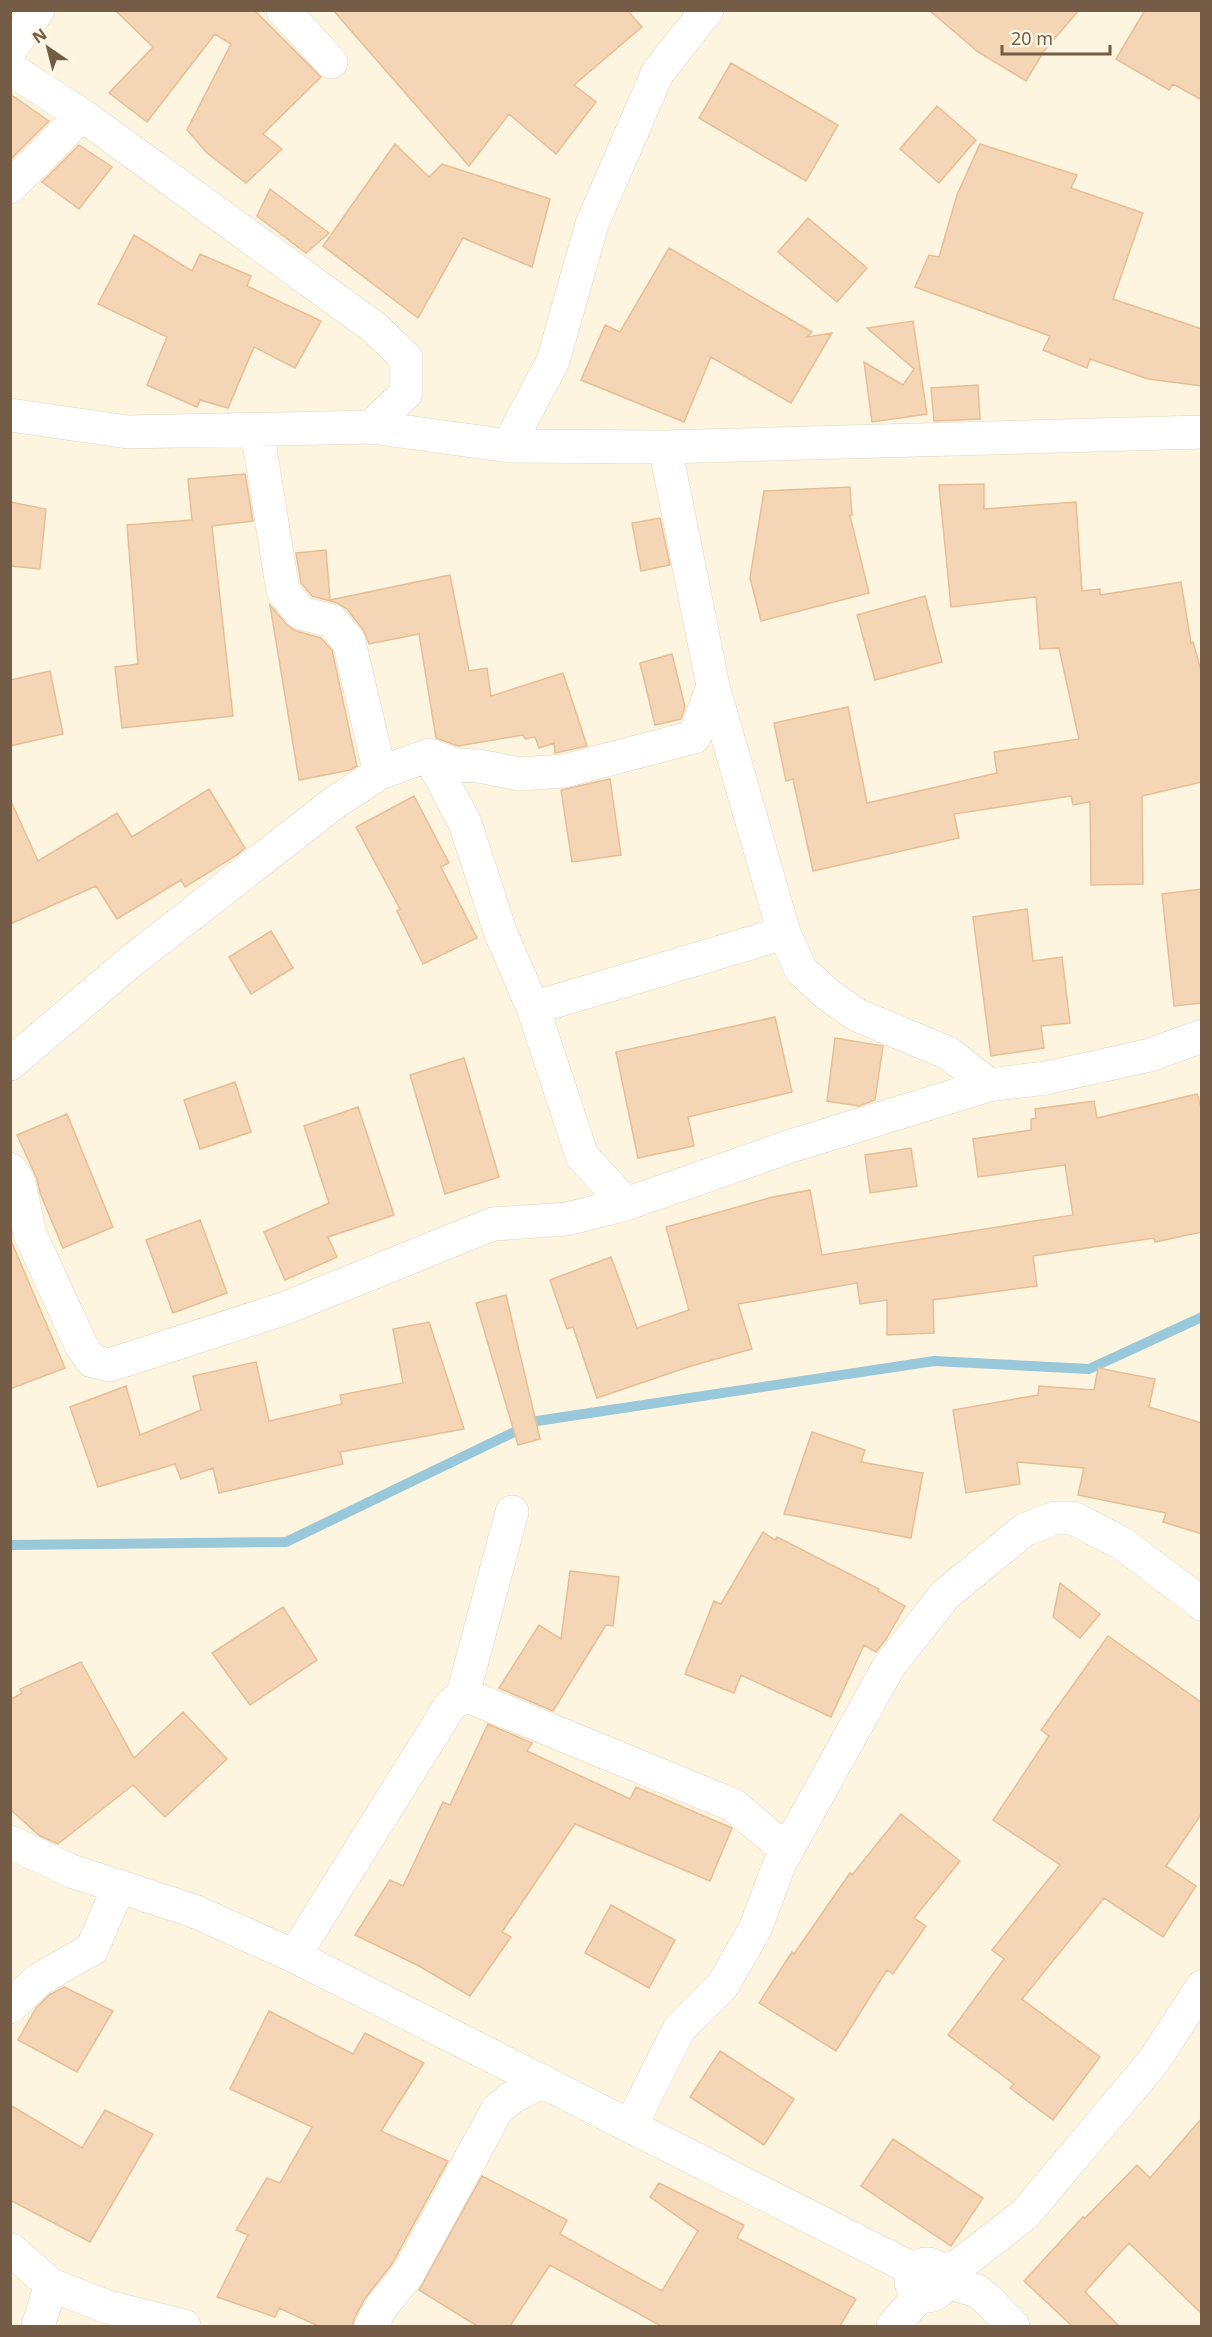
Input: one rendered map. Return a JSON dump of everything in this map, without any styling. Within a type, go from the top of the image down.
[{"type":"street","points":[[10,50],[39,10]]},
{"type":"street","points":[[283,10],[331,62]]},
{"type":"street","points":[[508,446],[553,361],[592,224],[658,72],[707,10]]},
{"type":"street","points":[[10,69],[82,115],[375,328],[406,358],[405,393],[371,428]]},
{"type":"street","points":[[10,187],[82,115]]},
{"type":"street","points":[[10,415],[128,432],[371,428],[508,446],[665,447],[1202,432]]},
{"type":"street","points":[[257,430],[283,591],[301,613],[332,621],[349,642],[380,773]]},
{"type":"street","points":[[665,447],[712,686],[784,933],[801,970],[827,994],[857,1015],[948,1053],[989,1084]]},
{"type":"street","points":[[10,1064],[130,962],[334,802],[380,773],[429,755],[456,765],[479,766],[519,774],[564,771],[592,764],[694,736],[712,686]]},
{"type":"street","points":[[429,755],[465,823],[500,931],[533,1008],[582,1156],[626,1204]]},
{"type":"street","points":[[533,1008],[784,933]]},
{"type":"street","points":[[10,1169],[19,1183],[30,1234],[81,1345],[92,1361],[110,1365],[283,1309],[493,1224],[567,1219],[626,1204],[791,1146],[989,1084],[1046,1078],[1150,1055],[1202,1036]]},
{"type":"street","points":[[294,1956],[450,1706],[463,1694],[512,1512]]},
{"type":"street","points":[[631,2125],[679,2029],[722,1986],[749,1939],[787,1850],[890,1666],[945,1595],[1024,1530],[1055,1518],[1073,1518],[1123,1544],[1202,1604]]},
{"type":"street","points":[[463,1694],[733,1805],[787,1850]]},
{"type":"street","points":[[10,1842],[71,1871],[194,1911],[294,1956],[631,2125],[930,2279],[977,2291],[1012,2326]]},
{"type":"street","points":[[10,2007],[38,1980],[92,1949],[119,1886]]},
{"type":"street","points":[[893,2326],[930,2279],[956,2267],[1024,2214],[1153,2062],[1202,1987]]},
{"type":"street","points":[[371,2326],[382,2307],[408,2274],[497,2110],[511,2098],[543,2081]]},
{"type":"street","points":[[10,2249],[51,2285],[108,2307],[184,2326]]},
{"type":"street","points":[[38,2326],[51,2285]]},
{"type":"building","points":[[254,10],[321,77],[263,134],[282,149],[246,183],[207,153],[187,130],[231,44],[215,34],[147,122],[109,93],[153,47],[116,11]]},
{"type":"building","points":[[333,10],[627,10],[642,27],[574,85],[596,102],[556,154],[509,114],[469,166]]},
{"type":"building","points":[[929,10],[1079,10],[1044,51],[1026,81],[978,52]]},
{"type":"building","points":[[1145,10],[1202,10],[1202,100],[1173,84],[1169,90],[1116,59]]},
{"type":"building","points":[[731,63],[838,125],[806,181],[699,118]]},
{"type":"building","points":[[10,94],[49,121],[10,160]]},
{"type":"building","points":[[937,106],[976,140],[939,183],[900,149]]},
{"type":"building","points":[[395,144],[429,177],[442,164],[550,199],[532,267],[463,238],[418,318],[323,246]]},
{"type":"building","points":[[980,144],[1077,175],[1071,188],[1143,213],[1113,299],[1202,329],[1202,386],[1148,379],[1090,359],[1087,368],[1043,350],[1050,336],[915,287],[929,255],[939,257],[957,195]]},
{"type":"building","points":[[79,145],[112,167],[79,209],[42,182]]},
{"type":"building","points":[[270,189],[329,233],[306,253],[257,216]]},
{"type":"building","points":[[808,218],[867,268],[837,302],[778,252]]},
{"type":"building","points":[[134,235],[192,271],[200,254],[251,276],[247,286],[321,321],[295,368],[254,347],[228,408],[200,400],[197,407],[147,385],[167,337],[98,304]]},
{"type":"building","points":[[669,248],[812,332],[807,337],[832,333],[791,403],[711,357],[684,422],[581,380],[605,325],[620,332]]},
{"type":"building","points":[[913,321],[927,414],[872,422],[864,362],[903,385],[914,369],[867,328]]},
{"type":"building","points":[[978,385],[980,419],[934,421],[931,388]]},
{"type":"building","points":[[245,474],[253,521],[212,526],[233,716],[122,728],[115,667],[138,664],[127,525],[192,520],[188,479]]},
{"type":"building","points":[[984,484],[984,509],[1076,502],[1082,591],[1100,589],[1100,595],[1181,582],[1191,643],[1193,642],[1202,674],[1202,782],[1142,796],[1143,884],[1091,885],[1090,802],[1073,805],[1071,796],[954,814],[959,838],[813,871],[793,779],[786,781],[774,723],[848,707],[867,803],[997,773],[994,752],[1079,739],[1059,648],[1040,649],[1036,597],[951,607],[939,485]]},
{"type":"building","points":[[850,487],[852,515],[850,516],[869,593],[761,621],[750,578],[764,491]]},
{"type":"building","points":[[10,502],[46,509],[40,569],[10,566]]},
{"type":"building","points":[[660,518],[670,565],[641,571],[632,523]]},
{"type":"building","points":[[326,550],[330,600],[450,575],[469,671],[487,668],[491,696],[563,673],[587,746],[555,753],[554,743],[539,748],[535,737],[525,739],[523,735],[458,746],[436,738],[419,634],[369,644],[364,631],[347,609],[337,603],[312,596],[301,583],[296,553]]},
{"type":"building","points":[[925,596],[942,662],[875,680],[857,615]]},
{"type":"building","points":[[270,605],[287,625],[296,631],[321,638],[332,650],[357,766],[350,770],[299,780]]},
{"type":"building","points":[[672,654],[685,707],[681,719],[655,725],[640,663]]},
{"type":"building","points":[[50,671],[63,734],[10,746],[10,680]]},
{"type":"building","points":[[610,779],[621,855],[572,862],[561,790]]},
{"type":"building","points":[[209,789],[245,848],[237,855],[185,887],[181,880],[117,919],[96,886],[10,924],[10,799],[38,861],[117,813],[132,837]]},
{"type":"building","points":[[414,796],[449,863],[441,867],[477,938],[423,964],[397,911],[400,909],[356,827]]},
{"type":"building","points":[[1202,889],[1202,1003],[1174,1006],[1162,894]]},
{"type":"building","points":[[1027,909],[1033,961],[1062,957],[1070,1023],[1041,1026],[1044,1048],[991,1056],[973,917]]},
{"type":"building","points":[[271,931],[293,968],[251,994],[229,957]]},
{"type":"building","points":[[775,1017],[792,1092],[688,1117],[694,1146],[638,1158],[616,1052]]},
{"type":"building","points":[[835,1038],[883,1046],[875,1100],[859,1106],[827,1101]]},
{"type":"building","points":[[464,1058],[499,1177],[445,1194],[410,1075]]},
{"type":"building","points":[[235,1082],[251,1132],[200,1149],[184,1100]]},
{"type":"building","points":[[1197,1094],[1202,1110],[1202,1232],[1155,1242],[1154,1238],[1033,1256],[1037,1286],[933,1300],[934,1333],[887,1335],[887,1300],[860,1304],[857,1283],[738,1304],[752,1349],[691,1366],[597,1398],[573,1327],[567,1329],[550,1280],[611,1257],[637,1328],[689,1310],[666,1227],[773,1197],[810,1190],[822,1255],[1073,1215],[1065,1165],[978,1177],[973,1139],[1031,1130],[1031,1119],[1036,1118],[1035,1109],[1094,1101],[1097,1118]]},
{"type":"building","points":[[358,1107],[394,1215],[328,1237],[337,1257],[285,1280],[264,1232],[329,1203],[304,1126]]},
{"type":"building","points":[[67,1114],[113,1227],[63,1248],[40,1193],[37,1179],[17,1135]]},
{"type":"building","points":[[911,1148],[917,1186],[870,1193],[865,1155]]},
{"type":"building","points":[[200,1220],[227,1293],[173,1313],[146,1240]]},
{"type":"building","points":[[10,1238],[65,1368],[10,1389]]},
{"type":"building","points":[[506,1295],[540,1439],[518,1445],[476,1303]]},
{"type":"building","points":[[429,1322],[464,1429],[340,1452],[343,1464],[219,1493],[213,1468],[181,1479],[175,1464],[98,1487],[70,1407],[126,1386],[140,1435],[201,1410],[193,1376],[256,1362],[269,1421],[342,1404],[340,1395],[403,1383],[393,1329]]},
{"type":"building","points":[[1098,1368],[1155,1379],[1149,1407],[1202,1423],[1202,1534],[1163,1522],[1166,1513],[1078,1495],[1084,1468],[1017,1462],[1020,1484],[966,1493],[953,1410],[1038,1395],[1039,1386],[1094,1390]]},
{"type":"building","points":[[812,1432],[865,1450],[861,1462],[923,1473],[911,1538],[784,1514]]},
{"type":"building","points":[[763,1532],[775,1540],[777,1537],[879,1589],[878,1591],[905,1606],[876,1652],[864,1645],[831,1717],[741,1675],[734,1693],[685,1674],[714,1601],[721,1604]]},
{"type":"building","points":[[570,1571],[619,1577],[613,1626],[606,1625],[553,1711],[499,1688],[539,1625],[561,1639]]},
{"type":"building","points":[[1060,1583],[1100,1614],[1080,1638],[1053,1617]]},
{"type":"building","points":[[283,1607],[317,1660],[250,1705],[212,1653]]},
{"type":"building","points":[[1108,1636],[1202,1703],[1202,1813],[1166,1866],[1196,1886],[1163,1937],[1104,1898],[1022,1999],[1100,2057],[1053,2120],[1010,2088],[1014,2084],[948,2035],[1004,1959],[992,1950],[1060,1865],[993,1820],[1049,1736],[1041,1730]]},
{"type":"building","points":[[81,1662],[134,1758],[183,1712],[227,1759],[165,1817],[133,1785],[58,1844],[40,1836],[10,1809],[10,1700],[22,1693],[20,1689]]},
{"type":"building","points":[[488,1724],[532,1743],[527,1751],[630,1799],[636,1787],[732,1828],[710,1881],[575,1824],[502,1932],[511,1937],[470,1996],[419,1966],[355,1935],[390,1880],[403,1886],[443,1802],[450,1805]]},
{"type":"building","points":[[901,1814],[960,1861],[914,1918],[926,1926],[893,1974],[887,1970],[836,2051],[759,2003],[792,1952],[794,1954],[850,1873],[852,1875]]},
{"type":"building","points":[[611,1905],[675,1940],[649,1988],[585,1953]]},
{"type":"building","points":[[64,1987],[113,2011],[77,2072],[18,2040],[36,2008],[49,1995]]},
{"type":"building","points":[[269,2011],[353,2054],[365,2033],[424,2063],[381,2131],[448,2161],[392,2264],[366,2297],[352,2326],[318,2326],[279,2308],[275,2317],[217,2297],[248,2235],[236,2230],[267,2178],[280,2183],[312,2127],[230,2089]]},
{"type":"building","points":[[720,2051],[794,2099],[764,2145],[690,2097]]},
{"type":"building","points":[[10,2105],[82,2148],[105,2110],[153,2134],[90,2242],[10,2200]]},
{"type":"building","points":[[1202,2118],[1202,2314],[1129,2243],[1085,2292],[1119,2326],[1072,2326],[1024,2281],[1083,2217],[1085,2218],[1137,2165],[1150,2178]]},
{"type":"building","points":[[893,2139],[983,2198],[951,2246],[861,2186]]},
{"type":"building","points":[[482,2176],[567,2220],[560,2234],[662,2291],[698,2231],[650,2197],[659,2183],[744,2225],[737,2238],[856,2299],[840,2326],[661,2326],[550,2265],[510,2326],[477,2326],[419,2290]]},
{"type":"waterway","points":[[10,1545],[286,1542],[537,1421],[934,1361],[1089,1369],[1202,1317]]}]
